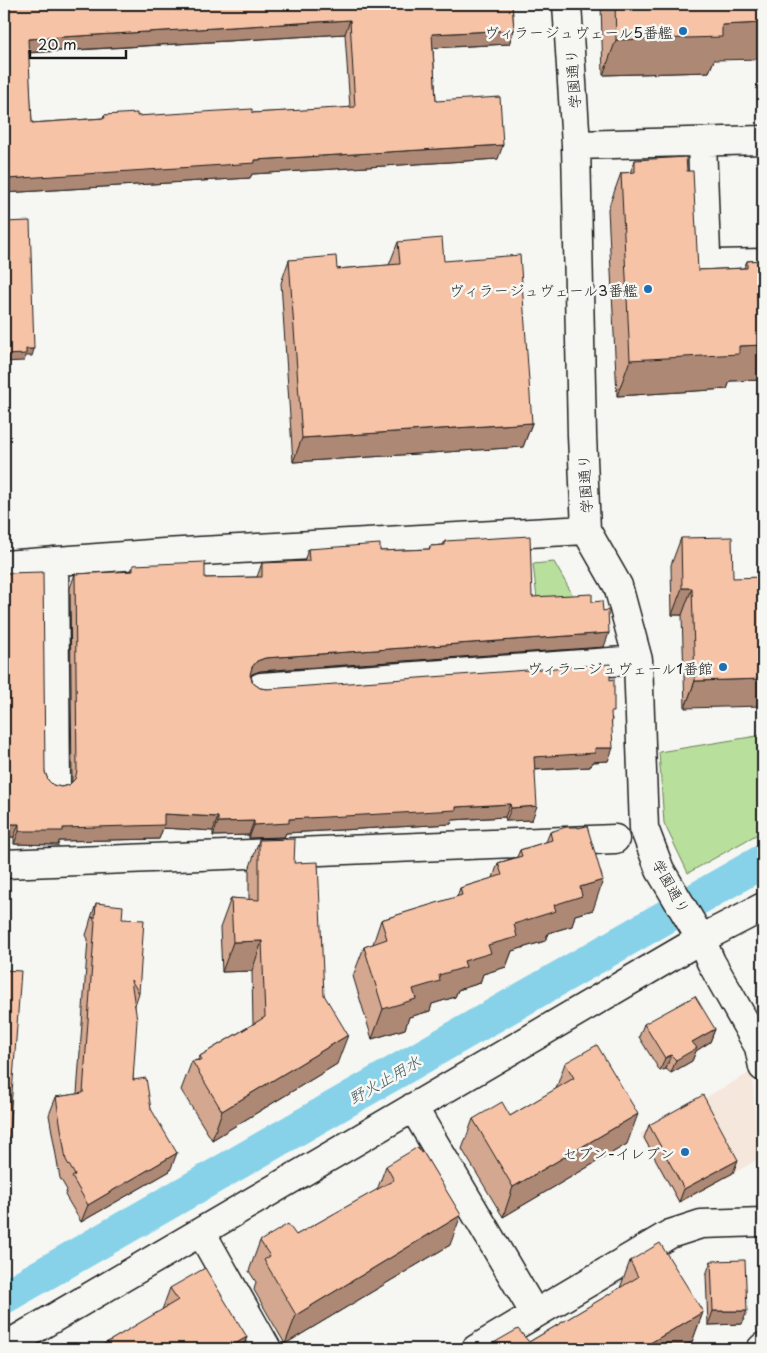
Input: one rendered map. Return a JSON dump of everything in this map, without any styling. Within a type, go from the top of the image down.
[{"type":"street","name":"学園通り","points":[[567,4],[576,145],[582,434],[586,530],[618,586],[638,660],[644,828],[660,870],[696,929],[711,962],[759,1047],[763,1067]]},
{"type":"street","points":[[576,145],[763,140]]},
{"type":"street","points":[[702,142],[706,254],[708,261],[717,264],[763,263]]},
{"type":"street","points":[[4,565],[164,553],[586,530]]},
{"type":"street","points":[[54,561],[56,785]]},
{"type":"street","points":[[261,687],[638,660]]},
{"type":"street","points":[[4,864],[615,839]]},
{"type":"street","points":[[4,1347],[414,1107],[696,929],[763,907]]},
{"type":"street","points":[[414,1107],[536,1314]]},
{"type":"street","points":[[476,1349],[670,1234],[701,1224],[763,1222]]},
{"type":"street","points":[[201,1232],[266,1349]]},
{"type":"shaded area","points":[[751,1072],[757,1160],[679,1204],[640,1134]]},
{"type":"green space","points":[[554,562],[584,615],[539,616],[533,564]]},
{"type":"green space","points":[[763,735],[763,831],[688,873],[664,823],[659,752]]},
{"type":"building","points":[[4,4],[512,4],[514,30],[432,34],[436,101],[500,97],[503,145],[255,160],[255,163],[7,179],[4,119]],"holes":[[[350,20],[355,107],[252,113],[252,109],[137,116],[137,113],[104,115],[105,118],[32,123],[28,39]]]},
{"type":"building","points":[[615,4],[763,4],[763,23],[722,25],[722,37],[616,40]]},
{"type":"building","name":"ヴィラージュヴェール3番艦","points":[[686,157],[687,171],[693,171],[698,270],[747,268],[747,261],[763,260],[763,345],[739,346],[739,354],[630,360],[621,173],[635,172],[635,160]]},
{"type":"building","points":[[30,221],[34,349],[26,349],[26,354],[4,355],[4,222]]},
{"type":"building","points":[[442,238],[444,261],[520,255],[532,423],[302,438],[289,260],[336,256],[337,269],[400,264],[398,242]]},
{"type":"building","points":[[530,536],[532,597],[592,594],[592,602],[602,601],[603,611],[608,610],[609,633],[265,658],[257,661],[252,667],[250,675],[253,683],[260,688],[267,689],[610,664],[610,680],[614,679],[614,712],[611,712],[613,748],[595,748],[595,753],[534,757],[537,806],[511,808],[510,804],[456,807],[456,810],[289,819],[289,823],[254,825],[254,821],[218,822],[218,817],[164,814],[164,825],[63,828],[63,831],[19,831],[19,824],[4,824],[4,584],[6,584],[6,573],[43,572],[45,772],[48,780],[53,785],[61,787],[69,785],[75,779],[77,771],[75,574],[133,571],[133,565],[205,562],[205,578],[262,577],[262,563],[309,561],[308,549],[380,544],[380,551],[430,549],[430,546],[445,545],[445,541]]},
{"type":"building","points":[[732,537],[733,578],[763,577],[763,679],[695,681],[692,588],[682,588],[681,538]]},
{"type":"building","points":[[587,826],[603,880],[580,887],[582,896],[554,905],[556,911],[514,924],[517,937],[488,945],[491,953],[464,961],[466,967],[439,975],[440,981],[413,989],[416,999],[383,1009],[364,947],[387,939],[381,920],[462,895],[460,888],[502,875],[498,863],[522,856],[520,850],[552,840],[550,832],[566,827],[578,828]]},
{"type":"building","points":[[295,839],[294,863],[318,862],[324,995],[348,1035],[222,1111],[192,1061],[202,1060],[200,1056],[265,1017],[262,941],[233,942],[231,898],[259,900],[259,840]]},
{"type":"building","points":[[96,903],[123,906],[122,919],[144,920],[139,993],[131,980],[137,1020],[133,1080],[146,1078],[151,1109],[177,1153],[88,1205],[72,1177],[75,1175],[66,1160],[56,1097],[83,1093],[95,921],[92,917],[95,918]]},
{"type":"building","points":[[4,970],[21,971],[4,1202]]},
{"type":"building","points":[[695,996],[715,1029],[692,1042],[697,1048],[676,1060],[671,1055],[665,1058],[644,1024]]},
{"type":"building","points":[[597,1045],[638,1114],[513,1187],[473,1119],[502,1102],[510,1116],[574,1078],[565,1063]]},
{"type":"building","points":[[703,1095],[738,1160],[684,1189],[649,1125]]},
{"type":"building","points":[[418,1147],[421,1153],[423,1152],[461,1215],[296,1315],[264,1260],[270,1256],[260,1241],[288,1224],[296,1235],[394,1180],[386,1166]]},
{"type":"building","points":[[660,1243],[703,1312],[640,1349],[483,1349],[518,1329],[529,1342],[638,1277],[630,1261]]},
{"type":"building","points":[[745,1260],[747,1311],[713,1311],[711,1261]]},
{"type":"building","points":[[205,1268],[247,1337],[226,1349],[96,1349],[178,1300],[170,1288]]},
{"type":"waterway","name":"野火止用水","points":[[4,1297],[763,861]]},
{"type":"place","name":"ヴィラージュヴェール5番艦","points":[[683,31]]},
{"type":"place","name":"ヴィラージュヴェール3番艦","points":[[648,289]]},
{"type":"place","name":"ヴィラージュヴェール1番館","points":[[723,667]]},
{"type":"place","name":"セブン-イレブン","points":[[685,1152]]}]
